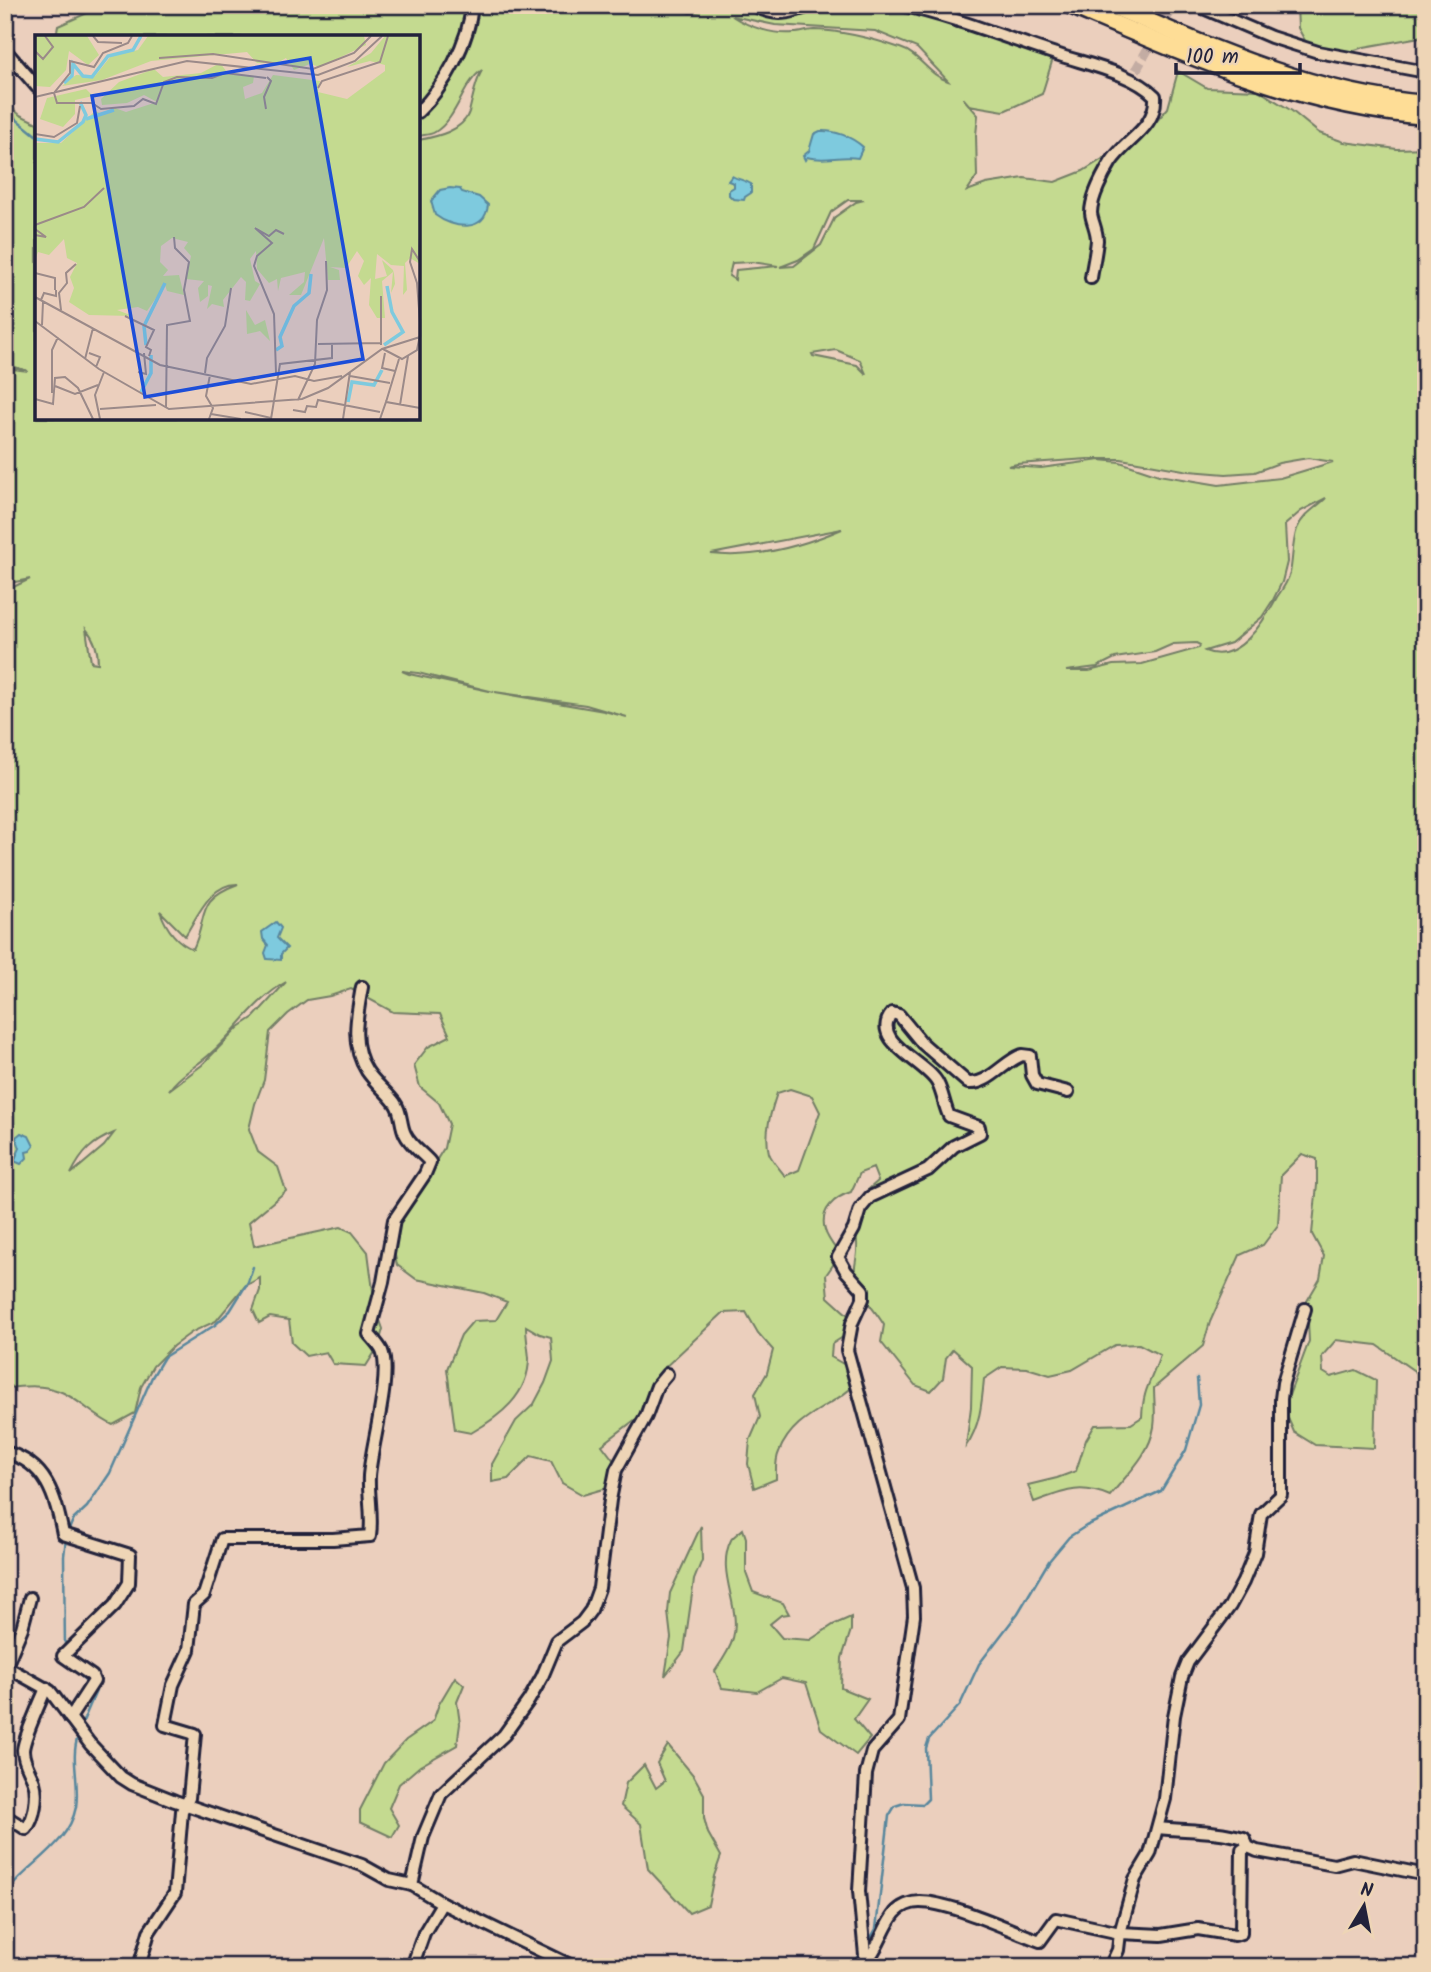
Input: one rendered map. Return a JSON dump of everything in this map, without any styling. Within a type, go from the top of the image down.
[{"type":"highway","points":[[1070,5],[1209,64],[1256,80],[1347,105],[1426,116]]},
{"type":"highway","points":[[1111,5],[1215,50],[1300,79],[1388,100],[1426,104]]},
{"type":"street","points":[[420,109],[443,80],[465,38],[472,5]]},
{"type":"street","points":[[754,5],[765,12],[784,15],[813,5]]},
{"type":"street","points":[[901,5],[1133,75],[1155,96],[1151,118],[1143,130],[1121,149],[1109,164],[1094,200],[1091,215],[1097,228],[1097,241],[1091,278]]},
{"type":"street","points":[[1196,5],[1271,37],[1318,52],[1426,72]]},
{"type":"street","points":[[5,50],[35,86]]},
{"type":"street","points":[[139,1967],[149,1932],[175,1893],[182,1811],[189,1798],[195,1734],[164,1725],[173,1685],[189,1650],[194,1604],[204,1595],[222,1539],[333,1539],[370,1536],[372,1520],[369,1477],[384,1365],[382,1352],[369,1334],[383,1282],[394,1220],[430,1162],[409,1140],[404,1132],[398,1106],[367,1070],[359,1055],[356,1019],[362,987]]},
{"type":"street","points":[[864,1965],[859,1891],[866,1774],[872,1751],[899,1720],[914,1616],[914,1588],[847,1350],[852,1322],[863,1299],[863,1290],[838,1257],[854,1229],[860,1209],[870,1197],[928,1170],[954,1146],[980,1133],[979,1127],[950,1115],[942,1100],[939,1084],[895,1046],[886,1027],[887,1019],[892,1013],[899,1015],[922,1043],[968,1083],[976,1084],[1022,1055],[1030,1056],[1032,1075],[1037,1084],[1068,1092]]},
{"type":"street","points":[[1110,1967],[1118,1950],[1135,1879],[1150,1854],[1158,1828],[1165,1799],[1174,1716],[1182,1677],[1188,1662],[1230,1606],[1242,1582],[1255,1553],[1261,1514],[1281,1495],[1283,1383],[1305,1309]]},
{"type":"street","points":[[412,1885],[423,1837],[441,1794],[504,1735],[542,1677],[557,1640],[582,1622],[591,1610],[599,1588],[616,1470],[646,1416],[657,1386],[667,1374]]},
{"type":"street","points":[[5,1452],[21,1456],[49,1483],[63,1534],[130,1555],[129,1583],[115,1605],[63,1656],[93,1676],[94,1681],[70,1718]]},
{"type":"street","points":[[30,1598],[22,1628],[6,1666],[46,1688],[121,1777],[186,1805],[362,1865],[389,1880],[412,1885],[573,1967]]},
{"type":"street","points":[[5,1816],[26,1829],[31,1823],[35,1798],[34,1782],[23,1750],[46,1688]]},
{"type":"street","points":[[1158,1828],[1197,1832],[1220,1831],[1244,1838],[1248,1847],[1257,1851],[1334,1865],[1353,1860],[1426,1875]]},
{"type":"street","points":[[864,1965],[877,1948],[896,1912],[905,1905],[920,1902],[946,1907],[1040,1941],[1056,1919],[1120,1933],[1161,1935],[1199,1929],[1235,1935],[1241,1933],[1242,1850],[1248,1847]]},
{"type":"street","points":[[412,1967],[424,1933],[442,1902]]},
{"type":"green space","points":[[105,5],[664,5],[690,13],[700,11],[669,5],[909,5],[958,28],[1030,41],[1054,55],[1042,94],[1004,111],[969,105],[978,115],[977,176],[967,191],[986,184],[1024,178],[1055,182],[1083,171],[1149,130],[1168,108],[1178,71],[1207,88],[1258,90],[1292,111],[1319,133],[1344,142],[1397,149],[1426,148],[1426,1379],[1377,1345],[1336,1340],[1322,1356],[1323,1372],[1331,1377],[1356,1370],[1376,1380],[1374,1448],[1315,1445],[1294,1432],[1284,1409],[1309,1341],[1307,1301],[1320,1279],[1324,1256],[1312,1234],[1317,1159],[1302,1154],[1281,1175],[1278,1225],[1263,1245],[1240,1255],[1210,1322],[1203,1346],[1154,1388],[1154,1427],[1147,1447],[1130,1472],[1110,1496],[1081,1489],[1034,1502],[1028,1485],[1076,1471],[1086,1440],[1095,1425],[1131,1424],[1142,1417],[1146,1391],[1160,1355],[1139,1344],[1115,1345],[1072,1370],[1050,1375],[1027,1368],[1002,1367],[984,1379],[977,1423],[966,1446],[972,1366],[953,1349],[946,1358],[943,1378],[931,1391],[915,1385],[881,1342],[884,1325],[856,1280],[857,1239],[854,1214],[859,1200],[878,1181],[873,1168],[860,1173],[851,1192],[830,1205],[824,1216],[827,1236],[840,1255],[826,1275],[828,1297],[849,1316],[846,1335],[832,1344],[831,1357],[845,1365],[860,1380],[795,1428],[778,1455],[776,1479],[754,1488],[748,1464],[750,1440],[760,1417],[755,1394],[767,1373],[773,1350],[758,1333],[746,1312],[723,1313],[662,1370],[641,1415],[602,1445],[617,1465],[607,1488],[583,1495],[562,1483],[551,1461],[531,1456],[508,1479],[492,1482],[492,1464],[516,1421],[534,1404],[545,1383],[553,1361],[551,1337],[526,1326],[528,1371],[518,1394],[502,1412],[471,1433],[455,1430],[447,1369],[461,1335],[473,1321],[496,1320],[507,1302],[484,1293],[416,1279],[397,1265],[392,1242],[399,1220],[444,1148],[449,1124],[439,1103],[420,1087],[414,1065],[428,1047],[450,1036],[440,1014],[393,1012],[351,989],[307,1000],[270,1032],[264,1080],[249,1129],[258,1152],[278,1167],[286,1191],[249,1222],[254,1246],[341,1227],[352,1232],[368,1252],[375,1306],[383,1329],[378,1347],[366,1366],[333,1364],[326,1352],[306,1356],[292,1343],[289,1320],[270,1317],[259,1323],[253,1310],[260,1290],[260,1278],[245,1286],[216,1321],[192,1332],[153,1366],[141,1387],[135,1413],[113,1425],[56,1390],[37,1386],[5,1388],[5,591],[30,579],[5,584],[5,368],[28,371],[5,364],[5,102],[20,115],[35,122],[35,420],[420,420],[420,140],[440,135],[466,119],[482,70],[469,84],[443,126],[433,133],[420,136],[420,35],[56,35],[58,26]],"holes":[[[732,16],[775,25],[875,31],[917,48],[948,81],[907,51],[880,42],[826,31],[770,31],[746,24]],[[848,200],[864,200],[856,202],[835,217],[821,245],[794,266],[780,267],[798,260],[814,249],[831,212]],[[752,262],[778,266],[736,270],[735,280],[729,276],[732,263]],[[836,350],[860,360],[866,374],[857,365],[812,354]],[[1308,458],[1333,462],[1280,478],[1219,485],[1159,475],[1120,462],[1100,460],[1041,468],[1008,466],[1088,459],[1121,459],[1189,471],[1226,474],[1255,472],[1279,463]],[[1326,498],[1299,524],[1288,579],[1265,618],[1239,646],[1217,654],[1205,651],[1231,643],[1262,617],[1273,600],[1282,582],[1287,562],[1285,525],[1301,511]],[[842,529],[794,546],[761,553],[711,554]],[[86,629],[93,640],[98,663],[91,662]],[[1173,644],[1200,645],[1199,648],[1142,664],[1113,665],[1089,671],[1066,671],[1097,667],[1115,658],[1155,652]],[[402,671],[418,673],[494,692],[409,674]],[[495,692],[586,705],[627,717],[604,711]],[[238,884],[224,890],[209,903],[193,949],[181,942],[172,934],[160,911],[185,936],[200,910],[220,889]],[[286,982],[254,1017],[239,1027],[202,1065],[169,1090],[220,1045],[275,989]],[[790,1089],[812,1096],[820,1112],[799,1170],[785,1176],[769,1153],[768,1145],[768,1130],[777,1093]],[[114,1133],[104,1146],[71,1174],[84,1154],[100,1140]]]},
{"type":"green space","points":[[1297,5],[1426,5],[1426,36],[1364,47],[1333,57],[1313,55],[1298,28]]},
{"type":"green space","points":[[701,1526],[702,1560],[694,1580],[684,1651],[665,1676],[671,1638],[668,1612],[670,1593]]},
{"type":"green space","points":[[743,1529],[746,1538],[746,1573],[753,1592],[783,1603],[789,1614],[781,1615],[770,1624],[782,1638],[810,1640],[851,1617],[851,1630],[842,1658],[841,1688],[868,1699],[854,1719],[870,1738],[856,1755],[821,1729],[806,1683],[782,1678],[757,1692],[722,1688],[715,1671],[730,1647],[735,1626],[727,1577],[727,1552],[732,1539]]},
{"type":"green space","points":[[455,1677],[464,1685],[457,1702],[460,1724],[457,1745],[420,1766],[399,1784],[389,1808],[399,1825],[392,1837],[360,1822],[360,1810],[384,1763],[406,1740],[433,1721],[439,1704]]},
{"type":"green space","points":[[668,1745],[694,1776],[704,1794],[704,1818],[708,1833],[721,1856],[708,1905],[689,1913],[648,1869],[641,1824],[621,1806],[626,1783],[644,1765],[656,1788],[665,1781],[657,1763]]},
{"type":"water","points":[[820,131],[837,133],[859,143],[863,147],[858,158],[807,157],[805,160],[803,156],[809,151],[814,134]]},
{"type":"water","points":[[732,176],[751,184],[751,193],[744,200],[733,199],[729,195],[729,190],[734,187],[734,183],[728,181]]},
{"type":"water","points":[[450,188],[479,197],[488,205],[481,220],[467,226],[450,223],[435,215],[431,201],[440,190]]},
{"type":"water","points":[[276,922],[281,928],[277,938],[287,948],[281,954],[281,960],[267,959],[265,953],[268,945],[262,932]]},
{"type":"water","points":[[21,1133],[29,1136],[34,1146],[26,1152],[27,1158],[21,1164],[14,1161],[20,1148],[16,1137]]},
{"type":"waterway","points":[[5,110],[35,134]]},
{"type":"waterway","points":[[68,1532],[73,1520],[87,1507],[110,1473],[152,1377],[164,1357],[215,1325],[230,1311],[248,1282],[253,1267]]},
{"type":"waterway","points":[[869,1941],[876,1929],[889,1816],[895,1806],[904,1803],[923,1804],[928,1799],[926,1748],[929,1739],[960,1705],[979,1664],[1018,1613],[1049,1561],[1069,1537],[1086,1526],[1161,1491],[1186,1450],[1199,1405],[1197,1378]]},
{"type":"waterway","points":[[65,1650],[66,1538]]},
{"type":"waterway","points":[[74,1669],[89,1684]]},
{"type":"waterway","points":[[81,1726],[96,1691],[94,1688]]},
{"type":"waterway","points":[[5,1896],[23,1874],[55,1845],[71,1821],[77,1798],[75,1753],[78,1736]]},
{"type":"waterway","points":[[850,1967],[861,1952]]},
{"type":"tunnel","points":[[1136,70],[1173,5]]}]
